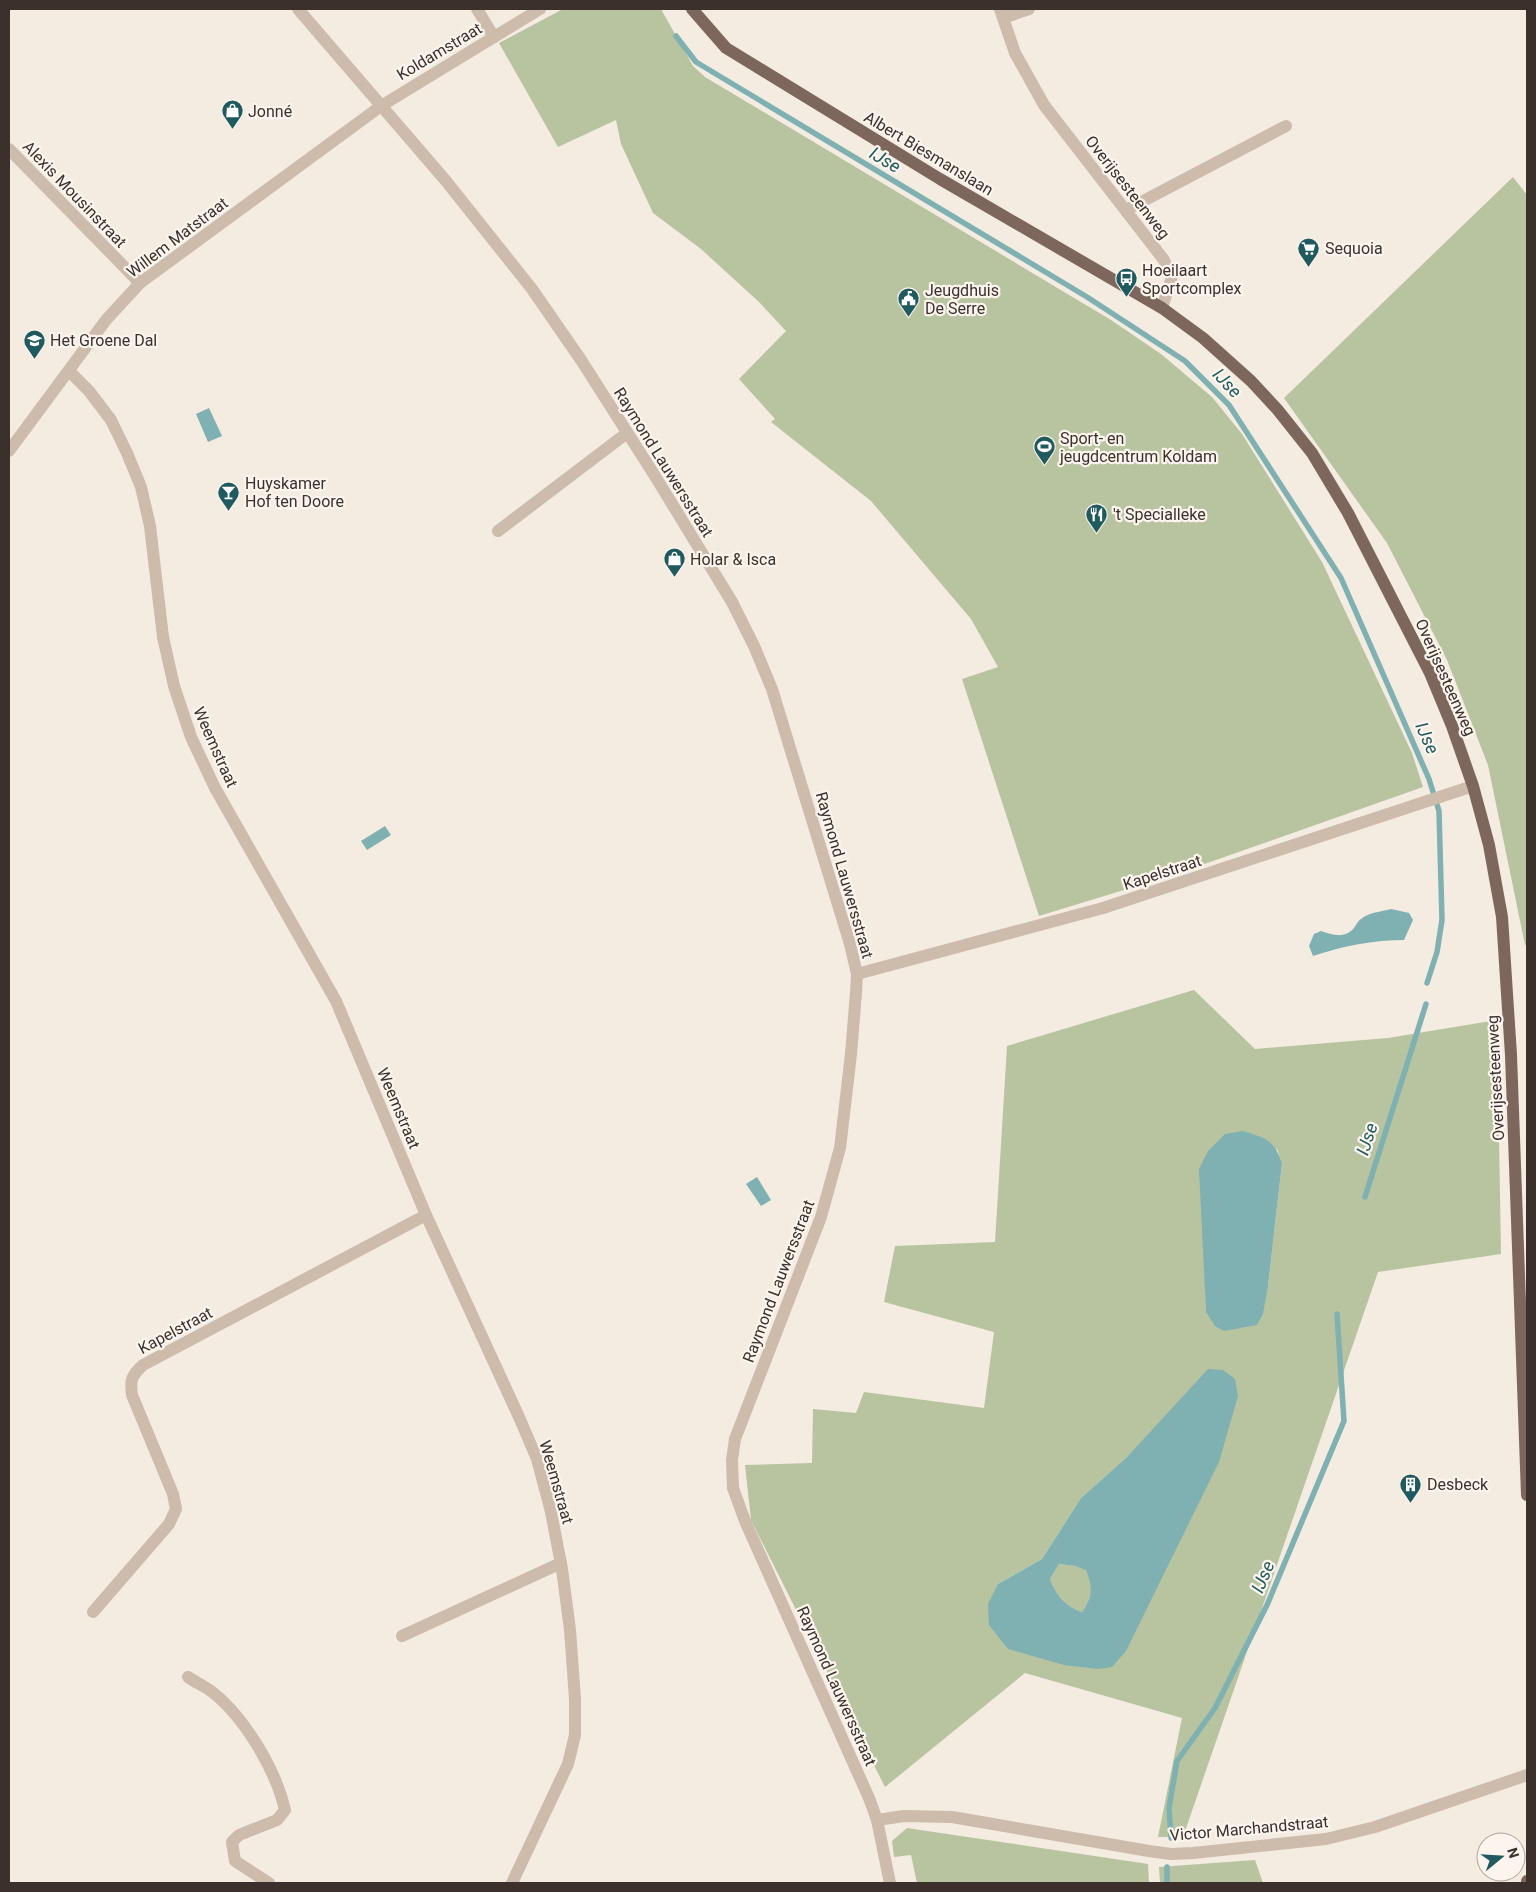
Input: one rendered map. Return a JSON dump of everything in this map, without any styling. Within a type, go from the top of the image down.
[{"type":"main road","name":"Albert Biesmanslaan","points":[[692,9],[726,48],[940,179],[1162,308]]},
{"type":"main road","name":"Overijsesteenweg","points":[[1162,308],[1204,338],[1252,381],[1312,453],[1348,513],[1430,673],[1452,726],[1473,786],[1489,845],[1502,917],[1512,1055],[1527,1495]]},
{"type":"street","name":"Raymond Lauwersstraat","points":[[298,9],[446,181],[532,289],[627,433],[732,602],[772,689],[836,898],[857,974],[852,1054],[840,1148],[831,1184],[777,1333],[735,1439],[732,1460],[733,1488],[745,1521],[869,1798],[877,1820],[890,1883]]},
{"type":"street","points":[[477,9],[494,37]]},
{"type":"street","name":"Koldamstraat","points":[[380,106],[540,9]]},
{"type":"street","points":[[1001,13],[1029,9]]},
{"type":"street","name":"Overijsesteenweg","points":[[1001,13],[1015,53],[1044,105],[1164,260],[1172,277],[1162,308]]},
{"type":"street","name":"Willem Matstraat","points":[[9,451],[106,320],[140,283],[380,106]]},
{"type":"street","points":[[1126,210],[1286,126]]},
{"type":"street","name":"Alexis Mousinstraat","points":[[9,149],[140,283]]},
{"type":"street","name":"Weemstraat","points":[[69,371],[89,391],[111,420],[127,452],[141,487],[150,526],[162,637],[174,686],[191,737],[215,788],[336,1001],[426,1215],[537,1459],[551,1512],[561,1562],[570,1630],[575,1699],[575,1735],[568,1764],[512,1883]]},
{"type":"street","points":[[498,531],[627,433]]},
{"type":"street","name":"Kapelstraat","points":[[857,974],[1103,908],[1473,786]]},
{"type":"street","name":"Kapelstraat","points":[[94,1612],[169,1524],[176,1509],[173,1494],[132,1395],[131,1384],[133,1374],[142,1365],[426,1215]]},
{"type":"street","points":[[402,1636],[561,1562]]},
{"type":"street","points":[[188,1677],[210,1691],[227,1706],[270,1766],[276,1780],[285,1810],[277,1820],[238,1835],[232,1842],[235,1861],[270,1883]]},
{"type":"street","name":"Victor Marchandstraat","points":[[877,1820],[904,1816],[952,1817],[1149,1851],[1171,1854],[1193,1853],[1301,1842],[1342,1835],[1375,1827],[1527,1775]]},
{"type":"green space","name":"Sport- en jeugdcentrum Koldam","points":[[563,9],[661,9],[693,66],[705,77],[1111,320],[1161,354],[1212,397],[1242,434],[1322,562],[1412,753],[1423,787],[1176,874],[1039,916],[962,679],[998,667],[971,619],[871,501],[771,422],[775,419],[739,379],[786,331],[759,302],[701,249],[653,213],[621,144],[616,120],[558,147],[499,43]]},
{"type":"green space","points":[[1513,177],[1527,195],[1527,945],[1525,945],[1488,765],[1447,660],[1387,543],[1284,398]]},
{"type":"green space","points":[[1194,990],[1255,1049],[1388,1038],[1497,1020],[1501,1254],[1378,1272],[1183,1837],[1158,1837],[1182,1718],[1025,1673],[885,1787],[751,1520],[745,1465],[812,1463],[813,1409],[856,1413],[864,1392],[984,1408],[994,1332],[884,1302],[895,1246],[995,1242],[1007,1046]],"holes":[[[1277,1149],[1282,1163],[1268,1286],[1206,1312],[1204,1249]],[[1128,1456],[1097,1669],[998,1584],[1042,1559],[1081,1498]]]},
{"type":"green space","points":[[1059,1564],[1086,1569],[1091,1592],[1082,1612],[1066,1604],[1052,1585],[1050,1579]]},
{"type":"green space","points":[[907,1828],[1148,1864],[1149,1883],[917,1883],[911,1855],[894,1857],[892,1841]]},
{"type":"green space","points":[[1255,1860],[1263,1883],[1160,1883],[1159,1867]]},
{"type":"water","points":[[209,408],[222,436],[208,442],[196,414]]},
{"type":"water","points":[[385,826],[391,835],[367,850],[361,841]]},
{"type":"water","points":[[1391,909],[1409,913],[1413,920],[1404,940],[1358,944],[1313,956],[1309,946],[1314,934],[1321,931],[1334,935],[1347,934],[1364,917]]},
{"type":"water","points":[[1243,1131],[1268,1141],[1276,1149],[1282,1163],[1263,1314],[1257,1325],[1224,1331],[1215,1326],[1206,1312],[1199,1169],[1208,1151],[1225,1134]]},
{"type":"water","points":[[757,1177],[771,1200],[761,1206],[746,1184]]},
{"type":"water","points":[[1208,1369],[1223,1370],[1235,1379],[1238,1396],[1219,1462],[1126,1651],[1112,1667],[1097,1669],[1064,1665],[1008,1649],[989,1625],[988,1604],[998,1584],[1042,1559],[1081,1498],[1128,1456]],"holes":[[[1059,1564],[1075,1566],[1086,1570],[1091,1587],[1090,1596],[1082,1612],[1062,1600],[1050,1579]]]},
{"type":"waterway","name":"IJse","points":[[676,36],[696,62],[1087,297],[1185,361],[1229,405],[1341,578],[1429,779],[1439,811],[1442,920],[1437,952],[1427,983]]},
{"type":"waterway","name":"IJse","points":[[1365,1197],[1426,1004]]},
{"type":"waterway","name":"IJse","points":[[1171,1838],[1169,1808],[1177,1761],[1215,1708],[1267,1605],[1344,1421],[1337,1314]]},
{"type":"waterway","name":"IJse","points":[[1167,1867],[1167,1883]]},
{"type":"place","name":"Jonné","points":[[232,130]]},
{"type":"place","name":"Sequoia","points":[[1309,267]]},
{"type":"place","name":"Hoeilaart Sportcomplex","points":[[1126,298]]},
{"type":"place","name":"Jeugdhuis De Serre","points":[[909,318]]},
{"type":"place","name":"Het Groene Dal","points":[[34,359]]},
{"type":"place","name":"Sport- en jeugdcentrum Koldam","points":[[1044,466]]},
{"type":"place","name":"Huyskamer Hof ten Doore","points":[[229,511]]},
{"type":"place","name":"'t Specialleke","points":[[1097,533]]},
{"type":"place","name":"Holar & Isca","points":[[674,578]]},
{"type":"place","name":"Desbeck","points":[[1411,1503]]}]
